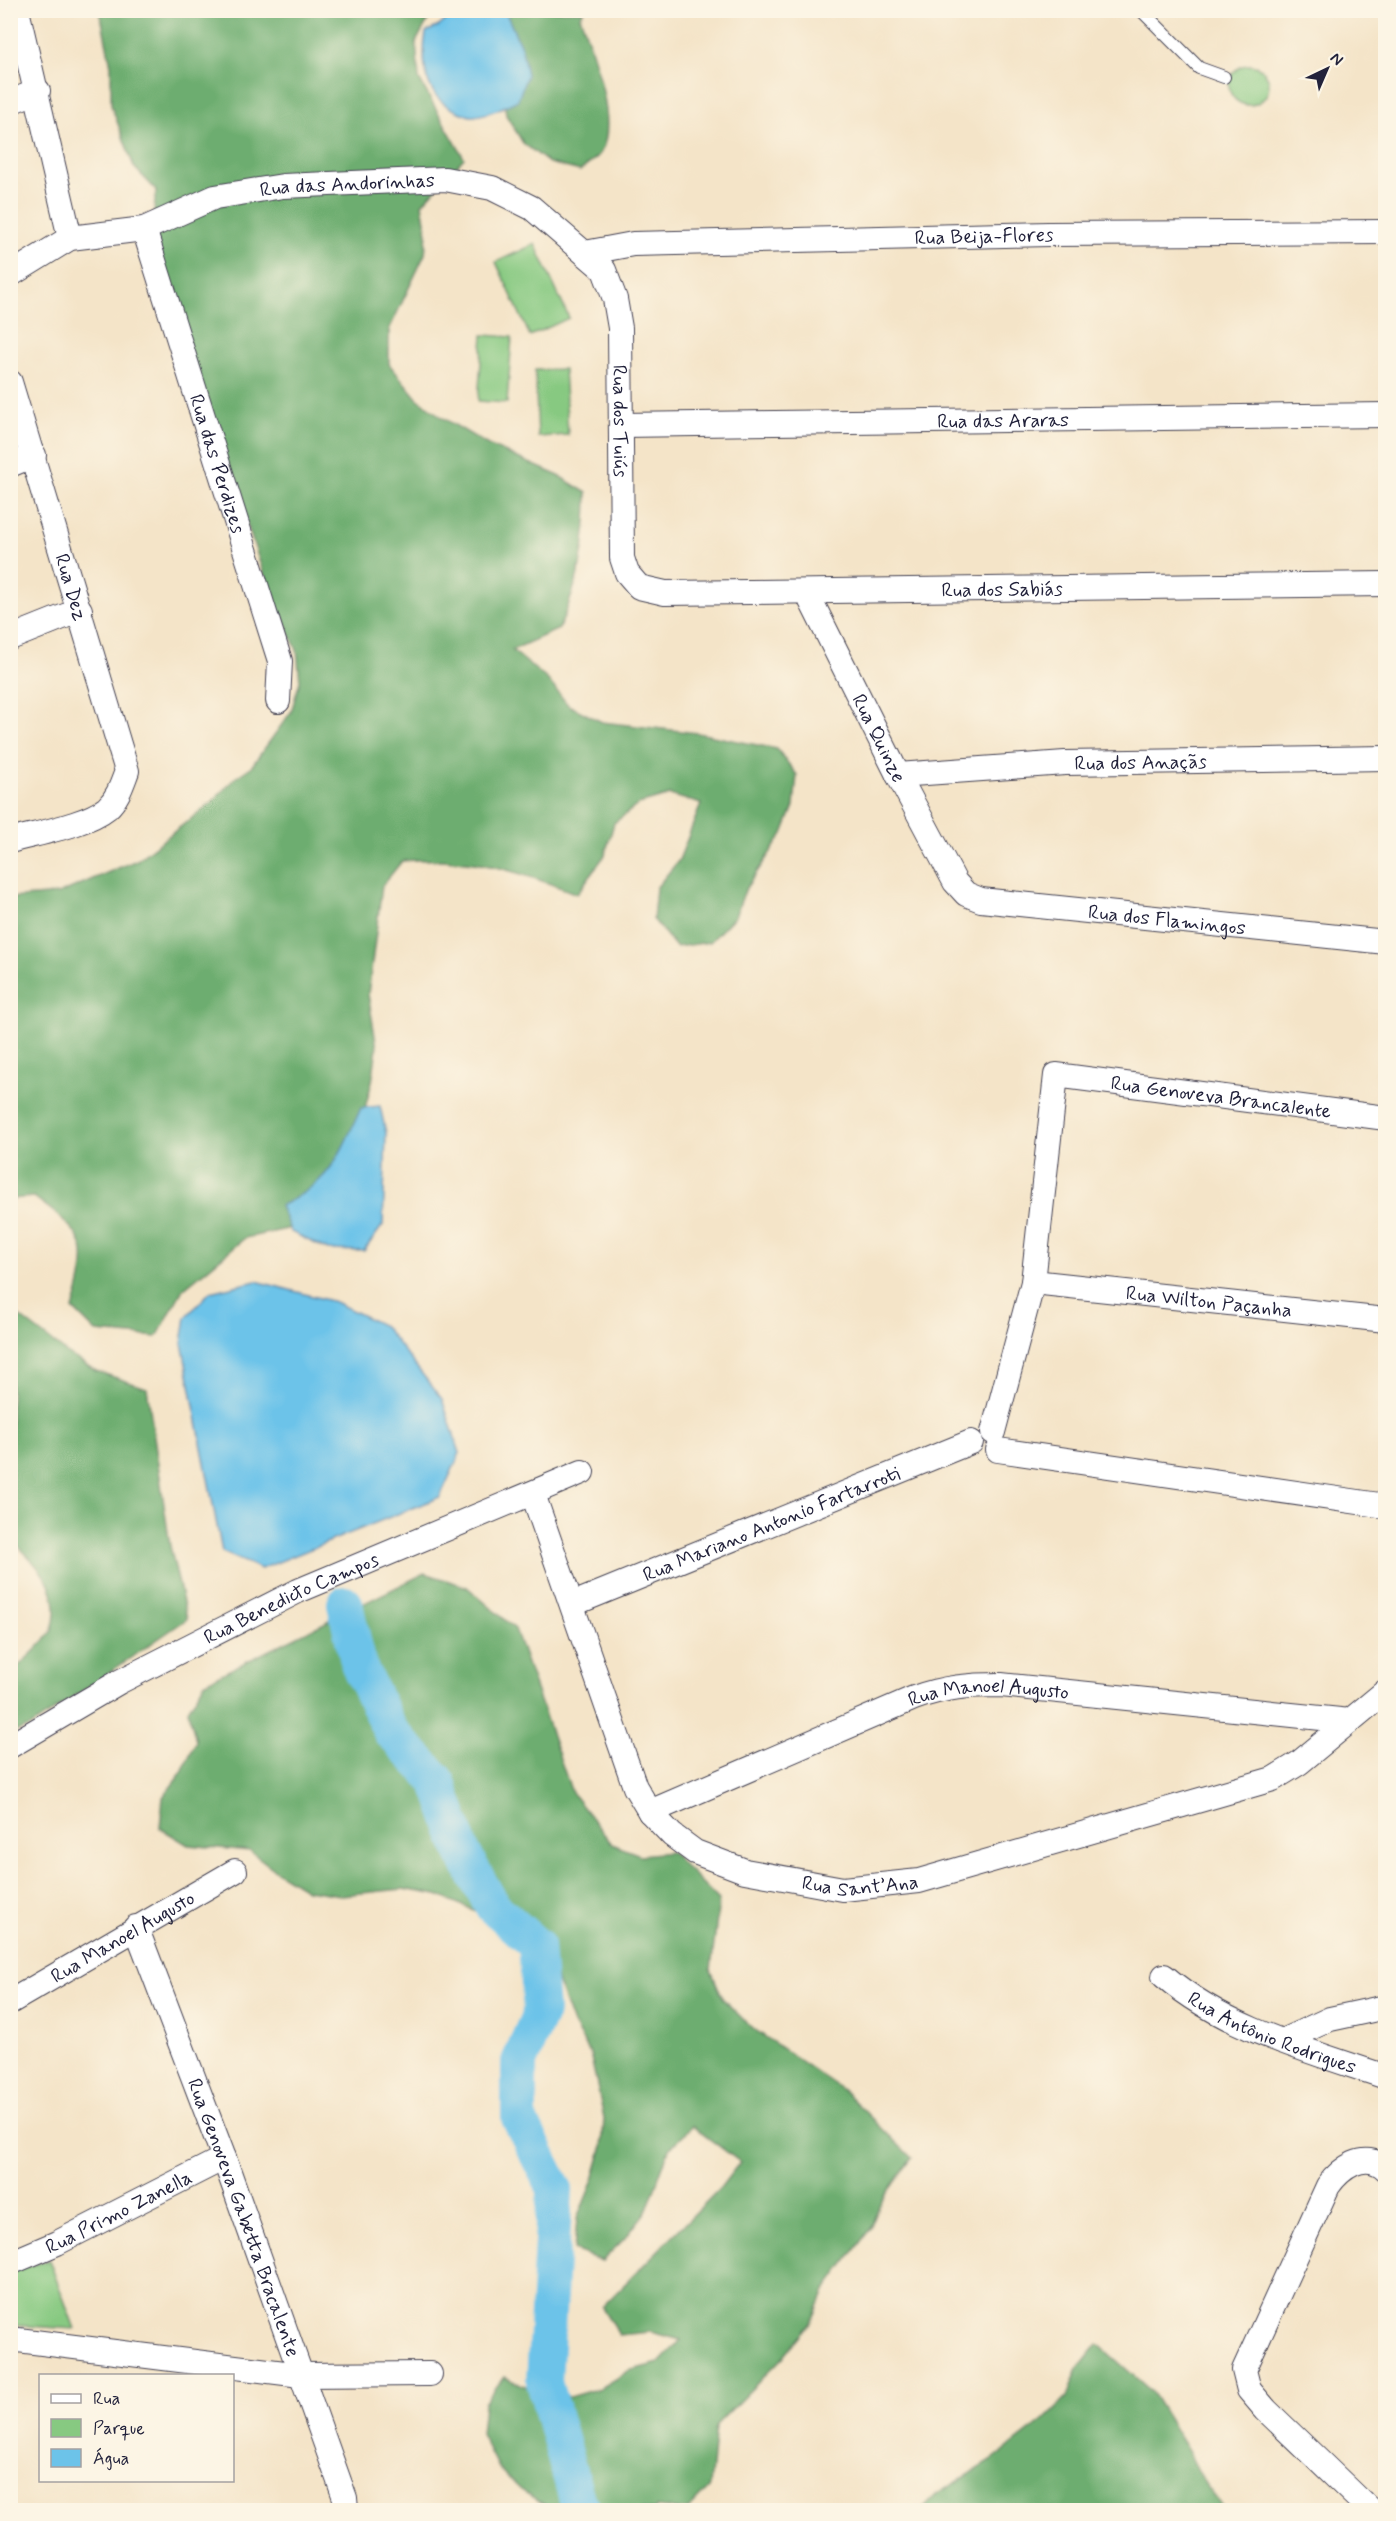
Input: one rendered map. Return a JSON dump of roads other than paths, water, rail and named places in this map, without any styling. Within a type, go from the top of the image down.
[{"type":"street","points":[[10,275],[70,238],[38,92],[17,10]]},
{"type":"street","points":[[10,102],[38,92]]},
{"type":"street","name":"Rua das Andorinhas","points":[[70,238],[144,229],[215,197],[272,188],[445,180],[492,188],[532,208],[604,270]]},
{"type":"street","name":"Rua das Perdizes","points":[[144,229],[280,661],[278,701]]},
{"type":"street","name":"Rua Beija-Flores","points":[[585,253],[633,244],[1048,234],[1386,232]]},
{"type":"street","name":"Rua dos Tuiús","points":[[604,270],[615,299],[620,328],[622,558],[627,573]]},
{"type":"street","name":"Rua Dez","points":[[10,382],[34,455],[127,771],[119,793],[107,808],[88,818],[10,841]]},
{"type":"street","name":"Rua das Araras","points":[[621,425],[1386,415]]},
{"type":"street","points":[[10,465],[34,455]]},
{"type":"street","name":"Rua dos Sabiás","points":[[627,573],[639,586],[665,593],[1386,584]]},
{"type":"street","name":"Rua Quinze","points":[[807,593],[898,776],[955,882]]},
{"type":"street","points":[[10,638],[80,610]]},
{"type":"street","name":"Rua dos Anaçãs","points":[[898,776],[1065,763],[1386,758]]},
{"type":"street","name":"Rua dos Flamingos","points":[[955,882],[966,894],[981,900],[1386,942]]},
{"type":"street","name":"Rua Genoveva Brancalente","points":[[1033,1282],[1056,1075],[1386,1118]]},
{"type":"street","points":[[1033,1282],[996,1441],[1386,1506]]},
{"type":"street","name":"Rua Wilton Paçanha","points":[[1033,1282],[1386,1320]]},
{"type":"street","name":"Rua Mariano Antonio Fartarroti","points":[[573,1604],[971,1442],[972,1449],[981,1458],[995,1455],[996,1441]]},
{"type":"street","name":"Rua Benedicto Campos","points":[[10,1746],[119,1682],[298,1592],[582,1472]]},
{"type":"street","name":"Rua Sant’Ana","points":[[533,1494],[635,1787],[650,1812],[672,1835],[695,1852],[746,1871],[843,1888],[920,1881],[1273,1779],[1299,1763],[1386,1691]]},
{"type":"street","name":"Rua Manoel Augusto","points":[[650,1812],[940,1688],[1001,1685],[1350,1721]]},
{"type":"street","name":"Rua Manoel Augusto","points":[[10,2002],[235,1871]]},
{"type":"street","name":"Rua Genoveva Gabetta Bracalente","points":[[136,1927],[224,2158],[345,2498],[346,2511]]},
{"type":"street","name":"Rua Antônio Rodrigues","points":[[1164,1976],[1189,1997],[1282,2041],[1386,2077]]},
{"type":"street","points":[[1282,2041],[1330,2019],[1386,2007]]},
{"type":"street","name":"Rua Primo Zanella","points":[[10,2263],[57,2243],[224,2158]]},
{"type":"street","points":[[1370,2511],[1266,2410],[1249,2390],[1244,2370],[1328,2186],[1339,2171],[1354,2163],[1368,2161],[1386,2169]]},
{"type":"street","points":[[10,2339],[301,2375],[430,2374]]},
{"type":"lane","points":[[1141,10],[1199,68],[1224,77]]},
{"type":"water","points":[[456,11],[505,11],[522,49],[527,75],[518,100],[491,112],[472,116],[446,105],[431,88],[425,67],[426,32],[439,26]]},
{"type":"water","points":[[380,1106],[386,1133],[383,1225],[364,1251],[328,1250],[291,1232],[280,1206],[297,1197],[322,1177],[339,1154],[361,1108]]},
{"type":"water","points":[[256,1281],[335,1302],[384,1326],[442,1399],[460,1453],[440,1497],[261,1569],[222,1552],[182,1343],[186,1317],[210,1292]]},
{"type":"waterway","points":[[345,1604],[359,1666],[391,1732],[437,1780],[463,1853],[493,1907],[536,1945],[541,2011],[519,2062],[519,2118],[555,2190],[544,2382],[578,2503],[583,2510]]}]
